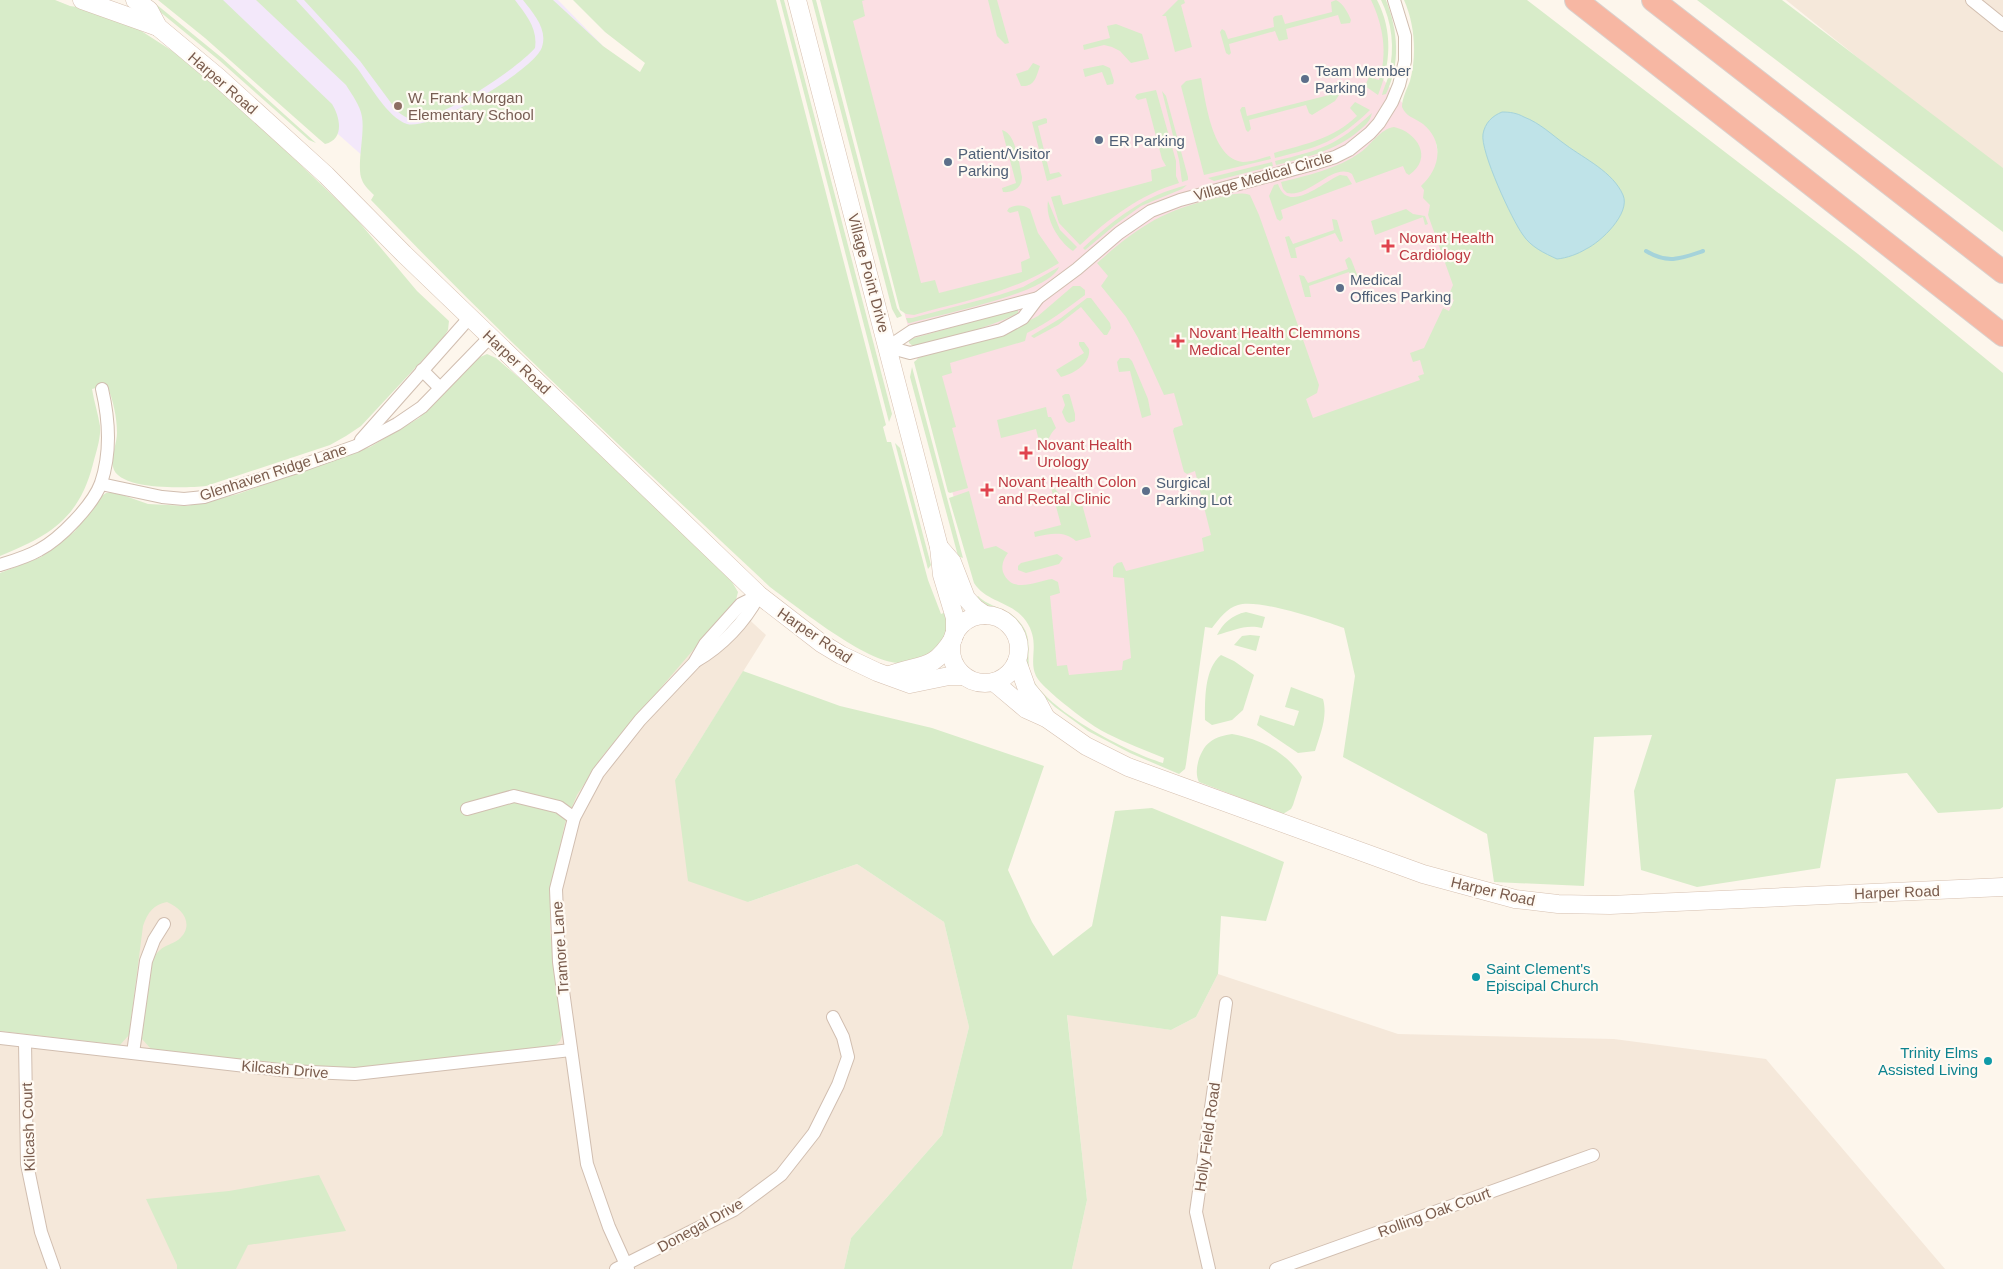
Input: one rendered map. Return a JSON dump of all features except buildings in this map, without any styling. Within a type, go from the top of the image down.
[{"type":"highway","points":[[1576,0],[2003,335]]},
{"type":"highway","points":[[1653,0],[2003,272]]},
{"type":"main road","name":"Harper Road","points":[[82,0],[158,27],[271,124],[759,595],[802,630],[835,651],[864,666],[910,684],[949,676],[964,676]]},
{"type":"main road","name":"Harper Road","points":[[136,0],[149,10],[158,27]]},
{"type":"main road","name":"Village Point Drive","points":[[797,0],[940,547],[942,574],[955,618],[954,637]]},
{"type":"main road","name":"Village Point Drive","points":[[940,547],[952,562],[966,598],[986,615]]},
{"type":"main road","points":[[890,675],[932,662],[944,653],[960,626],[967,620],[986,615],[1001,619],[1013,630],[1018,640],[1017,661],[1008,674],[994,682],[978,682],[964,676],[954,663],[951,647],[954,637]]},
{"type":"main road","name":"Harper Road","points":[[1017,661],[1027,689],[1037,700],[1046,718]]},
{"type":"main road","name":"Harper Road","points":[[994,682],[1026,709],[1046,718],[1086,746],[1128,766],[1423,874],[1515,899],[1558,904],[1610,904],[2003,888]]},
{"type":"street","name":"Village Medical Circle","points":[[888,347],[910,353],[1001,330],[1023,318],[1038,298],[1077,269],[1118,233],[1151,211],[1180,200],[1335,157],[1349,150],[1379,123],[1392,102],[1399,85],[1404,61],[1404,36],[1394,0]]},
{"type":"street","points":[[1972,0],[2003,25]]},
{"type":"street","name":"Village Medical Circle","points":[[888,347],[912,331],[1038,298]]},
{"type":"street","name":"Glenhaven Ridge Lane","points":[[356,446],[470,317]]},
{"type":"street","name":"Glenhaven Ridge Lane","points":[[101,484],[162,497],[184,499],[204,497],[356,446],[397,424],[422,407],[490,337]]},
{"type":"street","points":[[422,370],[440,388]]},
{"type":"street","points":[[0,565],[39,550],[57,537],[77,518],[101,484],[108,432],[107,411],[102,389]]},
{"type":"street","name":"Tramore Lane","points":[[623,1268],[587,1164],[559,962],[556,889],[574,818],[598,773],[640,720],[694,663],[704,644],[741,604],[759,595]]},
{"type":"street","points":[[467,808],[514,796],[559,807],[574,818]]},
{"type":"street","points":[[133,1053],[146,961],[154,940],[164,924]]},
{"type":"street","name":"Holly Field Road","points":[[1209,1269],[1196,1212],[1226,1003]]},
{"type":"street","name":"Donegal Drive","points":[[623,1268],[734,1210],[781,1175],[814,1133],[838,1085],[848,1057],[843,1037],[833,1017]]},
{"type":"street","name":"Kilcash Drive","points":[[0,1038],[288,1071],[356,1074],[571,1050]]},
{"type":"street","name":"Kilcash Court","points":[[25,1042],[27,1164],[41,1232],[54,1269]]},
{"type":"street","name":"Rolling Oak Court","points":[[1276,1269],[1593,1155]]},
{"type":"shaded area","name":"W. Frank Morgan Elementary School","points":[[187,0],[558,0],[603,46],[374,166]]},
{"type":"shaded area","name":"Novant Health Clemmons Medical Center","points":[[826,0],[1376,0],[1388,51],[1382,78],[1409,111],[1434,131],[1463,300],[1428,378],[1298,424],[1229,518],[1139,672],[1077,690],[1052,665],[1031,626],[1015,606],[977,584],[902,304]]},
{"type":"shaded area","points":[[1786,0],[2003,0],[2003,174]]},
{"type":"shaded area","points":[[714,587],[766,635],[675,780],[748,902],[857,864],[944,922],[969,1027],[942,1135],[851,1238],[844,1269],[0,1269],[0,845]]},
{"type":"shaded area","points":[[1218,974],[1398,1034],[1614,1039],[1766,1059],[1945,1269],[1072,1269],[1087,1200],[1067,1014],[1171,1030],[1196,1017]]},
{"type":"green space","points":[[0,0],[55,0],[70,6],[90,9],[132,25],[177,54],[257,123],[354,216],[417,291],[449,321],[448,330],[443,338],[361,426],[330,445],[206,486],[154,486],[140,484],[118,475],[112,463],[117,433],[111,397],[107,385],[92,389],[100,426],[100,436],[87,483],[79,499],[60,523],[47,533],[0,556]]},
{"type":"green space","points":[[151,0],[222,58],[316,143],[309,140],[220,61],[148,2]]},
{"type":"green space","points":[[158,0],[223,0],[332,104],[339,121],[336,137],[325,144],[205,38]]},
{"type":"green space","points":[[256,0],[296,0],[357,68],[386,108],[407,124],[419,124],[458,109],[481,97],[521,70],[535,57],[542,47],[543,34],[531,10],[523,0],[553,0],[603,46],[640,72],[645,63],[605,32],[573,0],[776,0],[886,425],[883,427],[887,442],[891,442],[928,580],[941,614],[949,611],[949,634],[933,656],[903,663],[885,661],[851,644],[770,587],[518,348],[371,200],[374,195],[364,184],[360,175],[363,124],[356,100],[346,85]]},
{"type":"green space","points":[[304,0],[515,0],[533,28],[535,48],[513,68],[459,103],[426,117],[411,119],[397,111],[360,61]]},
{"type":"green space","points":[[780,0],[784,0],[892,414],[889,422]]},
{"type":"green space","points":[[812,0],[816,0],[897,308],[902,316],[897,318],[892,309]]},
{"type":"green space","points":[[820,0],[865,0],[862,1],[865,16],[853,21],[921,283],[935,280],[939,293],[1022,272],[1021,262],[1030,258],[1018,211],[1010,213],[1007,211],[1009,208],[1017,206],[1024,206],[1030,209],[1038,233],[1059,263],[1007,289],[988,295],[914,315],[906,314],[900,310]]},
{"type":"green space","points":[[988,0],[997,0],[1009,43],[1005,44],[997,36]]},
{"type":"green space","points":[[1178,0],[1184,0],[1185,3],[1181,5],[1192,47],[1175,52],[1166,16],[1162,16]]},
{"type":"green space","points":[[1336,0],[1347,11],[1351,20],[1350,23],[1341,24],[1338,15],[1286,29],[1288,39],[1279,41],[1275,31],[1229,44],[1231,53],[1229,55],[1226,53],[1220,32],[1222,29],[1225,31],[1228,39],[1274,27],[1273,18],[1275,16],[1282,15],[1285,24],[1332,12],[1331,2]]},
{"type":"green space","points":[[1371,0],[1377,0],[1386,24],[1388,36],[1386,71],[1378,95],[1365,86],[1369,77],[1379,80],[1384,49],[1379,19]]},
{"type":"green space","points":[[1381,0],[1386,0],[1390,12],[1396,47],[1396,59],[1391,82],[1386,94],[1382,95],[1391,64],[1392,45],[1388,17]]},
{"type":"green space","points":[[1404,0],[1527,0],[1858,254],[2003,373],[2003,807],[2000,809],[1938,813],[1907,773],[1836,779],[1820,868],[1697,887],[1641,870],[1634,791],[1652,735],[1594,737],[1584,886],[1494,882],[1487,834],[1343,757],[1355,676],[1344,628],[1274,607],[1247,604],[1238,605],[1230,609],[1212,628],[1205,627],[1186,764],[1185,769],[1179,774],[1130,753],[1088,731],[1055,707],[1033,686],[1026,664],[1026,638],[1019,625],[1006,613],[986,606],[976,598],[978,596],[989,604],[1011,614],[1022,625],[1028,638],[1030,673],[1043,693],[1056,705],[1073,718],[1111,741],[1163,763],[1164,758],[1108,734],[1075,713],[1040,682],[1034,670],[1033,636],[1026,621],[1014,609],[979,590],[974,583],[949,498],[969,491],[984,549],[996,546],[1008,553],[1003,562],[1002,569],[1007,579],[1012,583],[1025,585],[1052,579],[1058,582],[1060,593],[1050,596],[1057,666],[1067,665],[1069,675],[1122,670],[1123,661],[1131,658],[1124,578],[1113,577],[1113,567],[1117,563],[1122,562],[1126,571],[1204,551],[1202,538],[1211,535],[1195,471],[1187,474],[1184,472],[1173,431],[1174,428],[1183,425],[1174,393],[1164,395],[1138,338],[1126,317],[1101,286],[1108,276],[1097,263],[1125,239],[1165,215],[1197,203],[1233,194],[1250,195],[1259,215],[1319,385],[1317,393],[1306,399],[1313,418],[1420,380],[1418,376],[1424,374],[1420,360],[1413,362],[1410,353],[1424,348],[1443,308],[1449,311],[1454,300],[1448,297],[1453,285],[1428,215],[1430,205],[1423,198],[1424,190],[1421,186],[1436,164],[1437,147],[1435,139],[1423,124],[1408,115],[1402,107],[1414,61],[1413,30]]},
{"type":"green space","points":[[1697,0],[1782,0],[2003,168],[2003,232]]},
{"type":"green space","points":[[1116,24],[1142,34],[1149,59],[1131,63],[1120,51],[1104,45],[1084,50],[1083,45],[1110,38],[1107,26]]},
{"type":"green space","points":[[1033,63],[1040,66],[1036,77],[1029,85],[1021,86],[1016,74],[1028,70]]},
{"type":"green space","points":[[1103,65],[1110,68],[1114,81],[1113,84],[1107,85],[1102,72],[1085,77],[1083,69]]},
{"type":"green space","points":[[1201,78],[1212,128],[1224,151],[1232,159],[1243,162],[1270,156],[1271,159],[1204,175],[1181,86],[1186,81]]},
{"type":"green space","points":[[1339,82],[1341,92],[1335,101],[1312,115],[1309,113],[1306,105],[1249,120],[1251,129],[1248,132],[1246,130],[1240,110],[1242,107],[1245,107],[1247,116],[1337,93],[1335,84]]},
{"type":"green space","points":[[1156,90],[1176,161],[1176,176],[1179,183],[1151,194],[1126,208],[1080,245],[1059,223],[1051,197],[1060,195],[1063,205],[1152,181],[1151,170],[1166,166],[1162,159],[1146,98],[1138,100],[1135,97],[1137,94]]},
{"type":"green space","points":[[1162,91],[1166,96],[1188,177],[1188,180],[1182,182],[1179,160]]},
{"type":"green space","points":[[1355,102],[1370,110],[1337,136],[1316,146],[1275,158],[1274,153],[1318,140],[1348,124],[1357,116],[1350,108]]},
{"type":"green space","points":[[1372,113],[1363,127],[1337,145],[1307,157],[1276,165],[1275,161],[1305,154],[1338,140]]},
{"type":"green space","points":[[1045,118],[1047,123],[1038,126],[1050,174],[1059,172],[1062,176],[1047,181],[1032,122]]},
{"type":"green space","points":[[1394,127],[1410,134],[1420,146],[1420,161],[1409,175],[1403,166],[1356,183],[1352,174],[1345,172],[1329,176],[1313,186],[1296,193],[1287,193],[1283,189],[1281,182],[1322,171],[1342,163],[1365,149],[1384,131]]},
{"type":"green space","points":[[1002,130],[1007,132],[1014,143],[1022,177],[1019,187],[1007,192],[1003,192],[1002,188],[1016,183]]},
{"type":"green space","points":[[1272,162],[1273,166],[1214,181],[1208,178]]},
{"type":"green space","points":[[1340,175],[1347,176],[1352,184],[1281,210],[1283,218],[1280,221],[1277,219],[1269,196],[1274,185],[1278,184],[1283,193],[1290,197],[1298,197]]},
{"type":"green space","points":[[1187,185],[1182,189],[1141,206],[1085,250],[1083,248],[1131,209],[1157,195]]},
{"type":"green space","points":[[1048,201],[1060,230],[1077,247],[1073,251],[1067,247],[1054,229],[1049,215]]},
{"type":"green space","points":[[1406,209],[1413,214],[1425,216],[1428,224],[1425,225],[1423,217],[1375,235],[1371,221]]},
{"type":"green space","points":[[1332,219],[1337,220],[1343,241],[1340,242],[1335,233],[1295,248],[1297,258],[1291,258],[1285,237],[1289,236],[1293,244],[1334,230]]},
{"type":"green space","points":[[1349,257],[1358,277],[1356,281],[1352,279],[1349,272],[1309,286],[1311,297],[1305,297],[1299,275],[1304,276],[1308,283],[1348,269],[1345,260]]},
{"type":"green space","points":[[1059,267],[1051,277],[1036,286],[992,302],[910,323],[908,323],[906,318],[999,295],[1023,287]]},
{"type":"green space","points":[[1073,286],[1080,286],[1085,290],[1085,295],[1050,320],[1027,333],[1025,341],[950,363],[952,373],[942,376],[956,427],[952,428],[968,488],[948,492],[914,362],[920,357],[998,337],[1038,316]]},
{"type":"green space","points":[[1087,298],[1091,298],[1110,323],[1111,328],[1107,335],[1104,335],[1081,307],[1058,325],[1034,338],[1031,336],[1061,318]]},
{"type":"green space","points":[[1018,309],[1018,313],[980,329],[913,346],[909,343],[909,340],[914,338]]},
{"type":"green space","points":[[1079,342],[1084,342],[1089,349],[1087,359],[1076,371],[1061,377],[1056,370],[1084,353]]},
{"type":"green space","points":[[487,354],[496,358],[572,423],[704,553],[732,582],[738,592],[736,600],[604,754],[577,795],[565,823],[552,883],[550,905],[550,932],[563,1032],[560,1041],[553,1047],[362,1070],[300,1068],[151,1049],[142,1039],[149,970],[158,952],[178,940],[186,929],[185,918],[182,913],[167,902],[158,905],[152,910],[143,926],[129,1035],[120,1045],[0,1031],[0,573],[41,557],[58,545],[75,531],[99,498],[106,493],[114,492],[148,504],[187,506],[238,494],[370,447],[419,418],[478,358]]},
{"type":"green space","points":[[1120,358],[1129,358],[1132,361],[1148,399],[1151,415],[1142,418],[1130,371],[1119,372],[1117,362]]},
{"type":"green space","points":[[912,367],[963,558],[958,556],[910,377]]},
{"type":"green space","points":[[1065,394],[1070,396],[1075,414],[1075,421],[1069,423],[1062,412],[1065,405],[1062,396]]},
{"type":"green space","points":[[1046,407],[1048,417],[1051,417],[1056,428],[1041,449],[1036,429],[1001,438],[997,420]]},
{"type":"green space","points":[[895,443],[900,448],[931,565],[928,569]]},
{"type":"green space","points":[[1050,484],[1067,500],[1082,504],[1091,537],[1076,541],[1061,534],[1035,537],[1034,532],[1061,525]]},
{"type":"green space","points":[[1057,554],[1063,558],[1059,564],[1026,573],[1018,570],[1018,566],[1021,563]]},
{"type":"green space","points":[[1246,612],[1265,617],[1262,628],[1245,627],[1217,635],[1228,620]]},
{"type":"green space","points":[[1242,636],[1260,636],[1256,651],[1234,645]]},
{"type":"green space","points":[[1221,655],[1234,661],[1254,675],[1243,710],[1232,720],[1212,725],[1205,720],[1208,676],[1215,661]]},
{"type":"green space","points":[[743,671],[840,706],[932,728],[1044,766],[1008,870],[1032,922],[1053,956],[1092,926],[1115,811],[1152,808],[1284,862],[1266,921],[1221,916],[1218,974],[1196,1017],[1171,1030],[1067,1015],[1087,1200],[1072,1269],[844,1269],[851,1238],[942,1135],[969,1027],[944,922],[857,864],[748,902],[688,881],[675,780]]},
{"type":"green space","points":[[1291,687],[1323,699],[1324,719],[1315,751],[1298,753],[1257,725],[1260,715],[1294,726],[1299,711],[1285,707]]},
{"type":"green space","points":[[1232,734],[1253,739],[1272,748],[1289,760],[1296,768],[1302,777],[1291,809],[1283,814],[1199,782],[1197,766],[1206,745],[1215,739]]},
{"type":"green space","points":[[319,1175],[346,1231],[248,1245],[236,1269],[177,1269],[177,1265],[146,1199],[229,1191]]},
{"type":"water","points":[[1502,112],[1519,115],[1541,126],[1613,179],[1623,195],[1623,210],[1613,226],[1599,240],[1576,254],[1557,259],[1543,252],[1526,239],[1518,227],[1498,185],[1483,143],[1483,134],[1487,123]]},
{"type":"waterway","points":[[1646,251],[1667,259],[1674,259],[1703,251]]},
{"type":"place","name":"Team Member Parking","points":[[1305,79]]},
{"type":"place","name":"W. Frank Morgan Elementary School","points":[[398,106]]},
{"type":"place","name":"ER Parking","points":[[1099,140]]},
{"type":"place","name":"Patient/Visitor Parking","points":[[948,162]]},
{"type":"place","name":"Novant Health Cardiology","points":[[1388,246]]},
{"type":"place","name":"Medical Offices Parking","points":[[1340,288]]},
{"type":"place","name":"Novant Health Clemmons Medical Center","points":[[1178,341]]},
{"type":"place","name":"Novant Health Urology","points":[[1026,453]]},
{"type":"place","name":"Novant Health Colon and Rectal Clinic","points":[[987,490]]},
{"type":"place","name":"Surgical Parking Lot","points":[[1146,491]]},
{"type":"place","name":"Saint Clement's Episcipal Church","points":[[1476,977]]},
{"type":"place","name":"Trinity Elms Assisted Living","points":[[1988,1061]]}]
